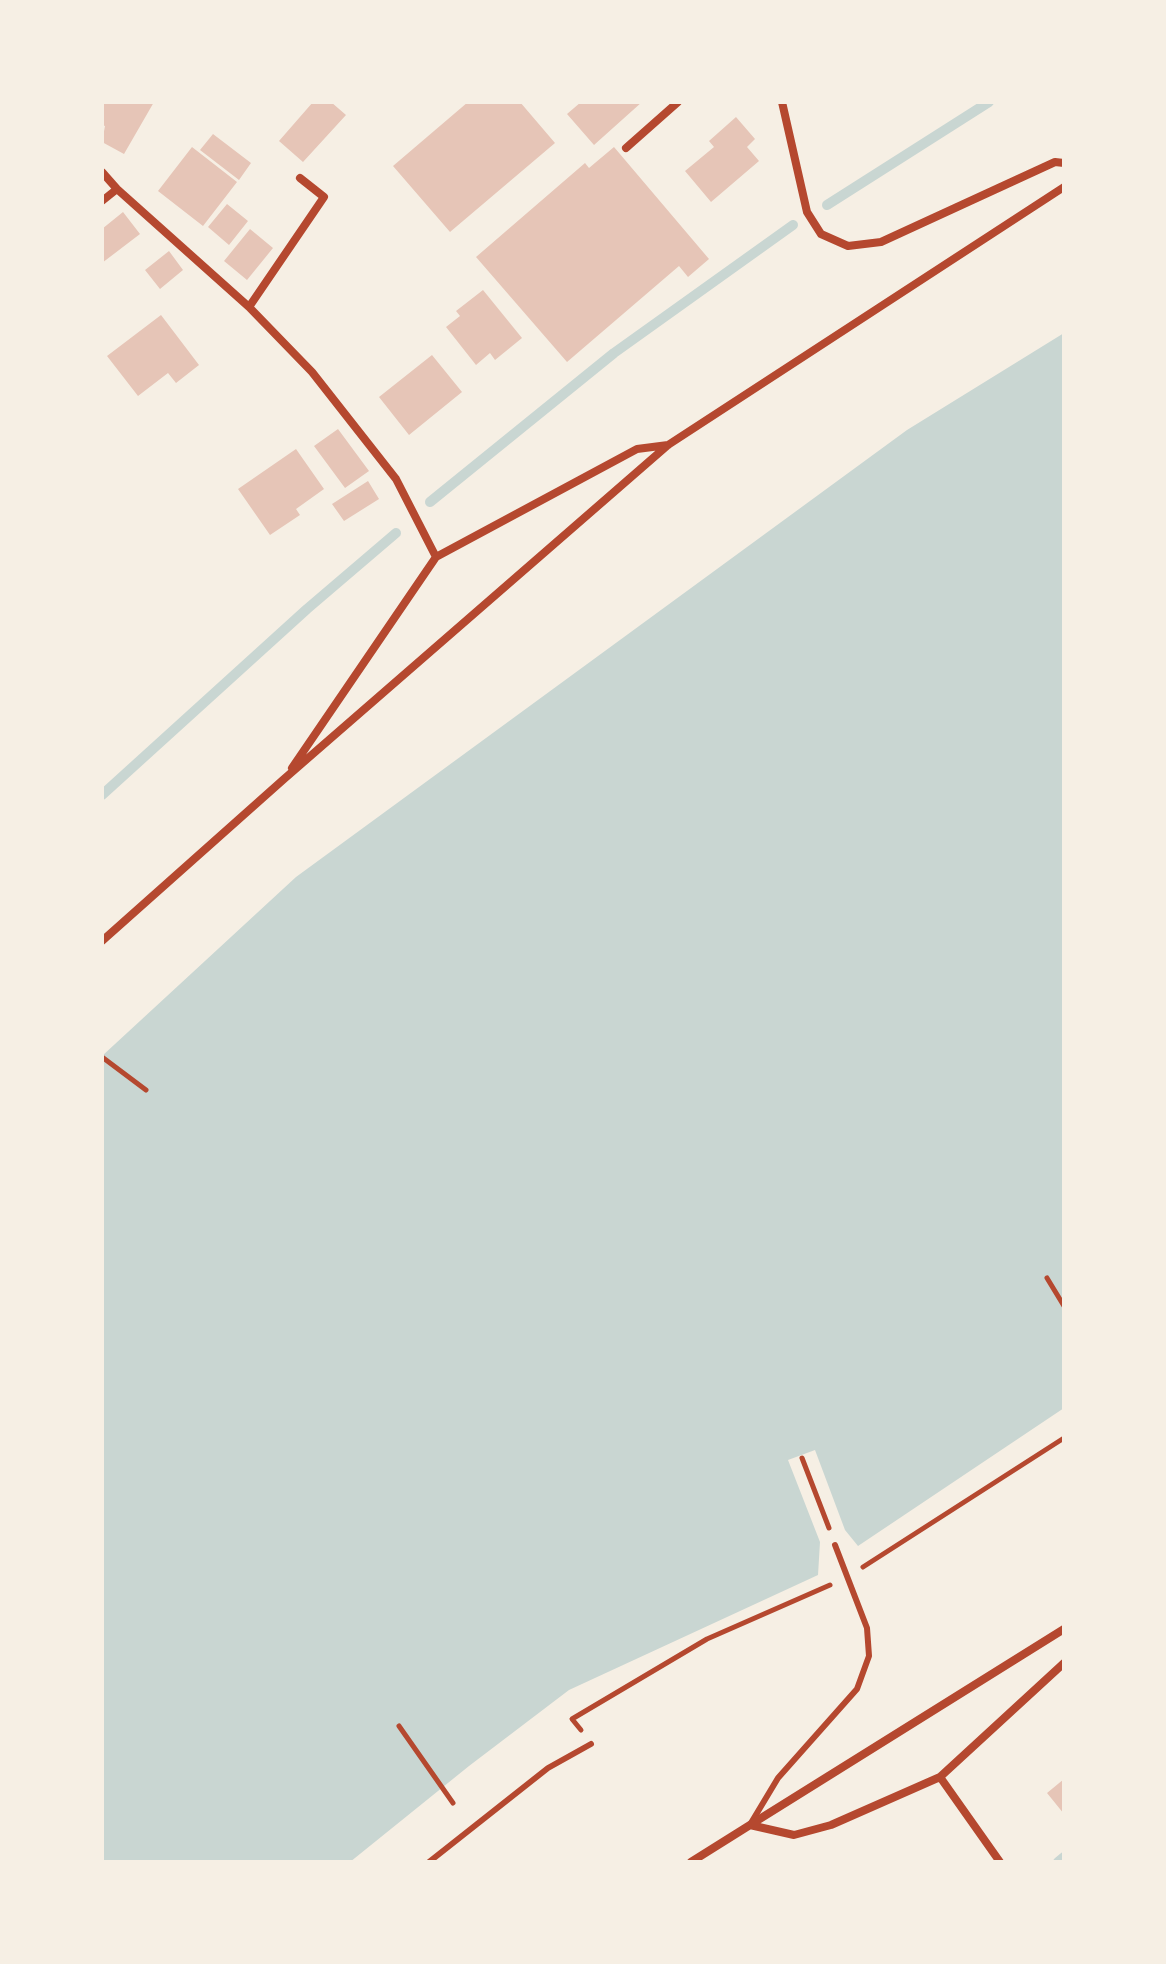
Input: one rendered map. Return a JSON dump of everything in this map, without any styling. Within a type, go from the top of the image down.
[{"type":"street","points":[[626,148],[678,102]]},
{"type":"street","points":[[782,102],[807,212],[821,234],[848,246],[881,242],[1055,162],[1064,163]]},
{"type":"street","points":[[102,172],[249,307],[312,372],[396,479],[436,557]]},
{"type":"street","points":[[249,307],[324,197],[300,178]]},
{"type":"street","points":[[102,941],[668,445],[1064,187]]},
{"type":"street","points":[[102,201],[117,189]]},
{"type":"street","points":[[284,779],[436,557],[637,449],[668,445]]},
{"type":"street","points":[[691,1862],[1064,1629]]},
{"type":"street","points":[[750,1825],[794,1835],[831,1825],[940,1777],[1064,1663]]},
{"type":"street","points":[[940,1777],[1000,1862]]},
{"type":"lane","points":[[750,1825],[778,1778],[857,1689],[869,1656],[867,1628],[835,1545]]},
{"type":"lane","points":[[429,1862],[548,1768],[591,1744]]},
{"type":"path","points":[[102,1057],[146,1090]]},
{"type":"path","points":[[1047,1278],[1064,1306]]},
{"type":"path","points":[[591,1744],[572,1719],[707,1639],[849,1576],[1064,1438]]},
{"type":"path","points":[[802,1458],[835,1545]]},
{"type":"path","points":[[399,1726],[453,1803]]},
{"type":"shaded area","points":[[1064,333],[1064,1408],[858,1546],[845,1530],[815,1450],[788,1460],[820,1542],[818,1575],[569,1690],[350,1862],[102,1862],[102,1056],[296,877],[907,430]]},
{"type":"building","points":[[102,102],[154,102],[124,154],[102,142],[105,126],[102,125]]},
{"type":"building","points":[[313,102],[331,102],[346,115],[303,162],[279,141]]},
{"type":"building","points":[[468,102],[520,102],[555,143],[450,232],[393,166]]},
{"type":"building","points":[[581,102],[642,102],[594,145],[567,114]]},
{"type":"building","points":[[736,117],[755,139],[747,147],[759,161],[711,202],[685,171],[714,147],[709,141]]},
{"type":"building","points":[[213,134],[251,163],[239,180],[200,150]]},
{"type":"building","points":[[192,147],[237,182],[203,226],[158,191]]},
{"type":"building","points":[[614,147],[709,259],[688,277],[679,266],[567,362],[476,257],[585,163],[589,168]]},
{"type":"building","points":[[227,204],[248,221],[229,245],[208,227]]},
{"type":"building","points":[[123,212],[140,234],[102,263],[102,229]]},
{"type":"building","points":[[250,229],[273,248],[247,280],[224,261]]},
{"type":"building","points":[[169,251],[183,270],[160,289],[145,270]]},
{"type":"building","points":[[483,290],[522,338],[495,360],[490,353],[476,365],[446,327],[460,316],[456,311]]},
{"type":"building","points":[[161,315],[199,365],[176,383],[168,373],[138,396],[107,356]]},
{"type":"building","points":[[432,355],[462,392],[409,435],[379,397]]},
{"type":"building","points":[[338,429],[369,471],[345,488],[314,446]]},
{"type":"building","points":[[296,449],[324,489],[296,509],[300,515],[270,535],[238,489]]},
{"type":"building","points":[[368,481],[379,499],[344,521],[332,504]]},
{"type":"building","points":[[1064,1779],[1064,1814],[1047,1793]]},
{"type":"waterway","points":[[827,205],[989,102]]},
{"type":"waterway","points":[[430,502],[614,353],[793,225]]},
{"type":"waterway","points":[[102,795],[307,609],[396,533]]},
{"type":"waterway","points":[[1058,1862],[1064,1857]]}]
